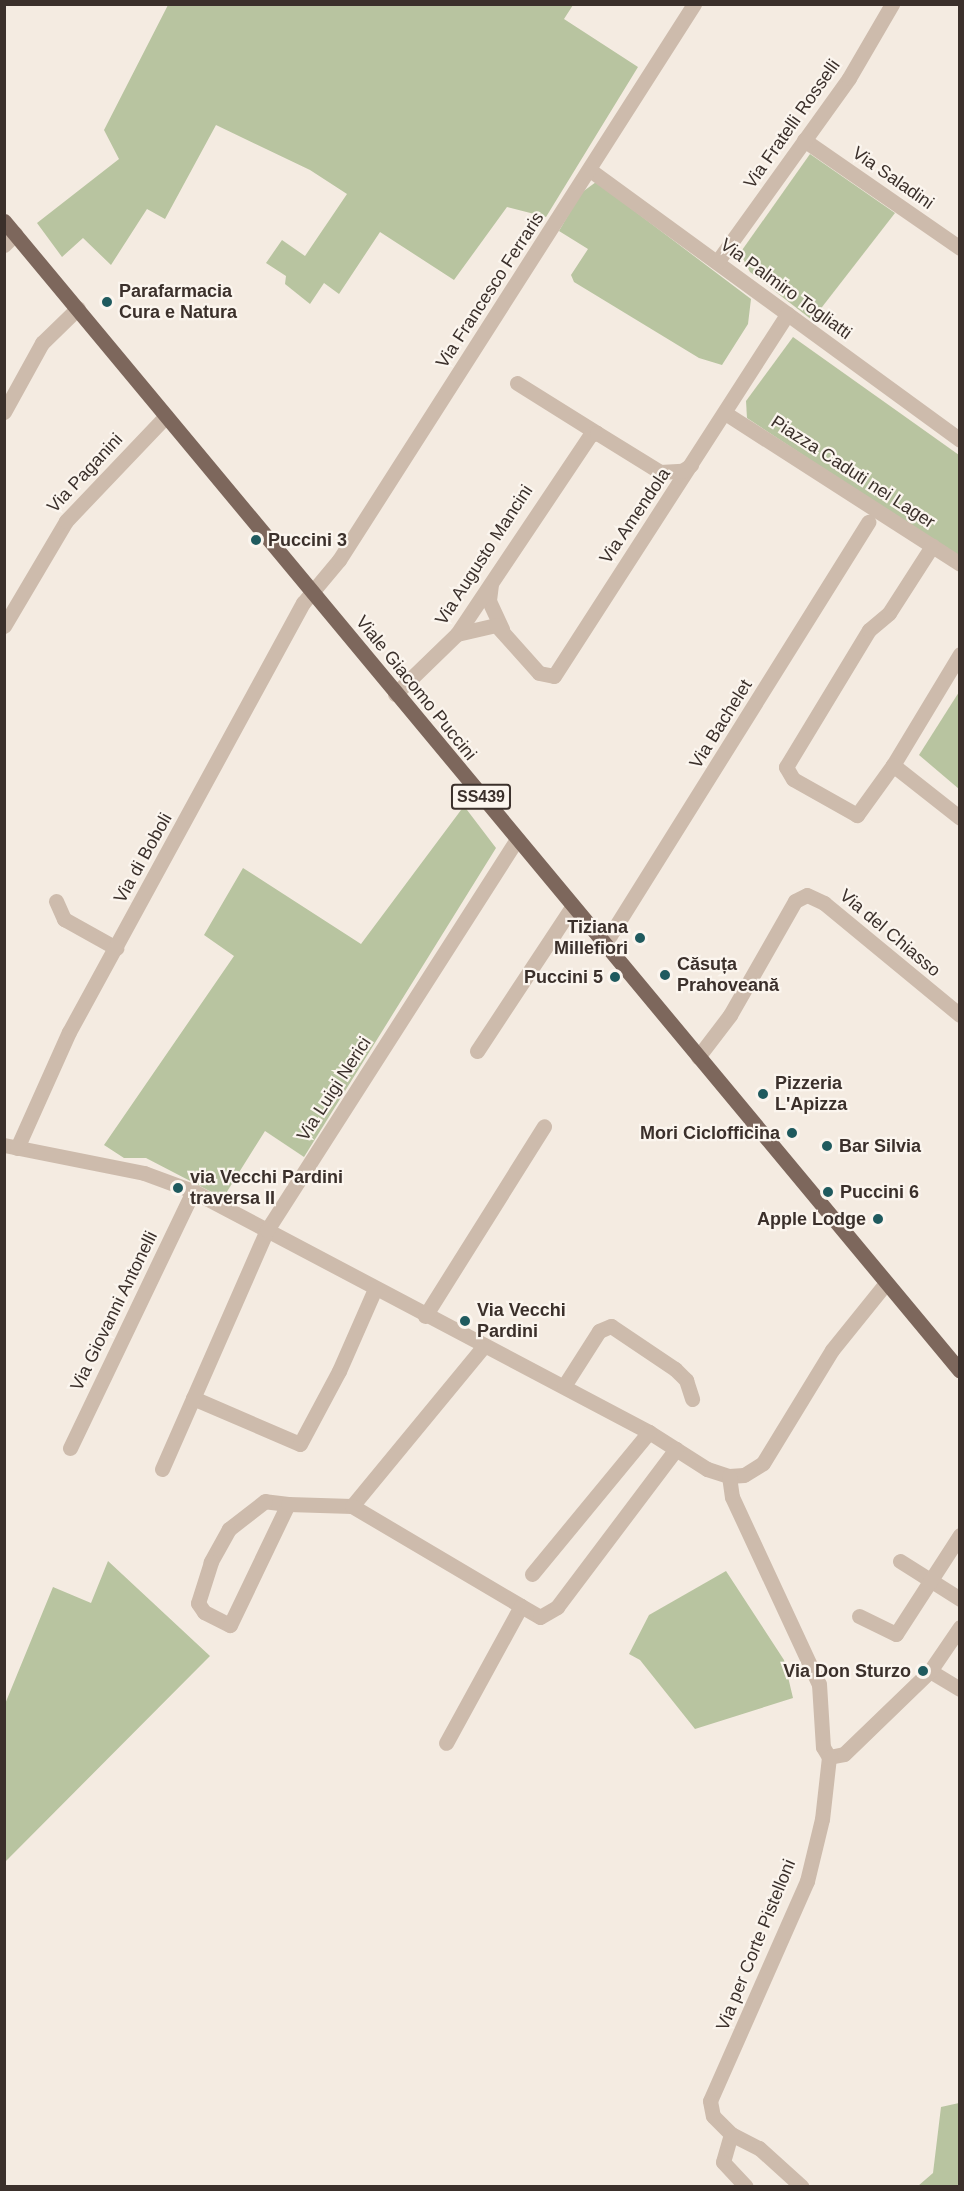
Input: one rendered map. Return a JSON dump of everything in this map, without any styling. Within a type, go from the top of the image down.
[{"type":"main road","name":"Viale Giacomo Puccini","points":[[4,222],[10,240],[78,308],[516,840],[960,1371]]},
{"type":"street","name":"Via Francesco Ferraris","points":[[314,593],[590,170],[694,4]]},
{"type":"street","name":"Via Fratelli Rosselli","points":[[717,262],[849,78],[892,4]]},
{"type":"street","name":"Via Saladini","points":[[804,140],[960,248]]},
{"type":"street","name":"Via Palmiro Togliatti","points":[[590,170],[960,440]]},
{"type":"street","points":[[4,412],[42,343],[78,308]]},
{"type":"street","name":"Via Amendola","points":[[494,575],[489,601],[502,629],[539,673],[554,676],[787,314]]},
{"type":"street","points":[[517,383],[660,472],[682,471],[693,463]]},
{"type":"street","name":"Piazza Caduti nei Lager","points":[[725,413],[960,564]]},
{"type":"street","name":"Via Paganini","points":[[4,626],[66,521],[166,416]]},
{"type":"street","name":"Via Augusto Mancini","points":[[395,694],[457,634],[581,442],[597,433]]},
{"type":"street","points":[[660,472],[667,498]]},
{"type":"street","name":"Via Bachelet","points":[[604,945],[868,522]]},
{"type":"street","points":[[932,546],[890,613],[869,630],[786,767],[794,779],[857,815],[893,765],[960,654]]},
{"type":"street","name":"Via di Boboli","points":[[11,1146],[23,1127],[69,1032],[274,654],[314,593]]},
{"type":"street","points":[[457,634],[485,624],[502,629]]},
{"type":"street","points":[[893,765],[960,818]]},
{"type":"street","name":"Via Luigi Nerici","points":[[162,1469],[267,1230],[516,840]]},
{"type":"street","name":"Via del Chiasso","points":[[698,1057],[730,1015],[795,901],[807,895],[824,903],[960,1015]]},
{"type":"street","points":[[56,901],[64,919],[116,948]]},
{"type":"street","points":[[477,1051],[572,907]]},
{"type":"street","points":[[425,1316],[544,1126]]},
{"type":"street","points":[[11,1146],[144,1173],[193,1191],[483,1347],[564,1386],[649,1432],[707,1469],[729,1476],[744,1475],[763,1463],[832,1350],[886,1283]]},
{"type":"street","name":"Via Giovanni Antonelli","points":[[70,1448],[193,1191]]},
{"type":"street","points":[[193,1398],[300,1444],[339,1371],[375,1289]]},
{"type":"street","points":[[564,1386],[599,1331],[610,1326],[675,1369],[686,1380],[692,1399]]},
{"type":"street","points":[[352,1506],[483,1347]]},
{"type":"street","points":[[532,1574],[649,1432]]},
{"type":"street","points":[[288,1504],[230,1625],[204,1612],[198,1603],[211,1562],[229,1529],[265,1501],[352,1506],[540,1617],[557,1607],[675,1449]]},
{"type":"street","name":"Via per Corte Pistelloni","points":[[729,1476],[732,1497],[819,1684],[823,1747],[829,1756],[822,1819],[807,1881],[710,2102],[713,2116],[731,2134],[759,2148],[801,2187]]},
{"type":"street","points":[[859,1616],[896,1634],[960,1535]]},
{"type":"street","points":[[900,1561],[960,1599]]},
{"type":"street","points":[[446,1743],[521,1606]]},
{"type":"street","points":[[829,1756],[844,1754],[930,1671],[960,1627]]},
{"type":"street","points":[[930,1671],[960,1689]]},
{"type":"street","points":[[731,2134],[723,2162],[745,2187]]},
{"type":"green space","points":[[168,5],[573,5],[564,19],[638,67],[546,217],[507,207],[454,280],[380,232],[339,294],[324,283],[310,304],[285,284],[286,276],[266,263],[282,240],[305,256],[347,194],[310,170],[216,125],[165,219],[147,209],[111,265],[83,238],[62,257],[37,223],[119,159],[104,130]]},
{"type":"green space","points":[[810,154],[895,213],[812,320],[750,272],[740,253]]},
{"type":"green space","points":[[596,182],[751,299],[748,324],[722,365],[699,358],[574,282],[571,275],[588,249],[559,231],[581,193]]},
{"type":"green space","points":[[793,337],[959,455],[959,558],[747,418],[746,401]]},
{"type":"green space","points":[[959,692],[959,789],[919,755]]},
{"type":"green space","points":[[464,806],[496,848],[304,1157],[265,1131],[223,1198],[146,1158],[124,1158],[104,1145],[234,956],[204,935],[243,868],[361,944]]},
{"type":"green space","points":[[108,1561],[210,1656],[5,1862],[5,1704],[53,1587],[91,1603]]},
{"type":"green space","points":[[726,1571],[784,1660],[793,1698],[695,1729],[640,1660],[629,1654],[649,1615]]},
{"type":"green space","points":[[959,2103],[959,2186],[918,2186],[933,2173],[941,2107]]},
{"type":"place","name":"Parafarmacia Cura e Natura","points":[[107,302]]},
{"type":"place","name":"Puccini 3","points":[[256,540]]},
{"type":"place","name":"Tiziana Millefiori","points":[[640,938]]},
{"type":"place","name":"Căsuța Prahoveană","points":[[665,975]]},
{"type":"place","name":"Puccini 5","points":[[615,977]]},
{"type":"place","name":"Pizzeria L'Apizza","points":[[763,1094]]},
{"type":"place","name":"Mori Ciclofficina","points":[[792,1133]]},
{"type":"place","name":"Bar Silvia","points":[[827,1146]]},
{"type":"place","name":"via Vecchi Pardini traversa II","points":[[178,1188]]},
{"type":"place","name":"Puccini 6","points":[[828,1192]]},
{"type":"place","name":"Apple Lodge","points":[[878,1219]]},
{"type":"place","name":"Via Vecchi Pardini","points":[[465,1321]]},
{"type":"place","name":"Via Don Sturzo","points":[[923,1671]]}]
